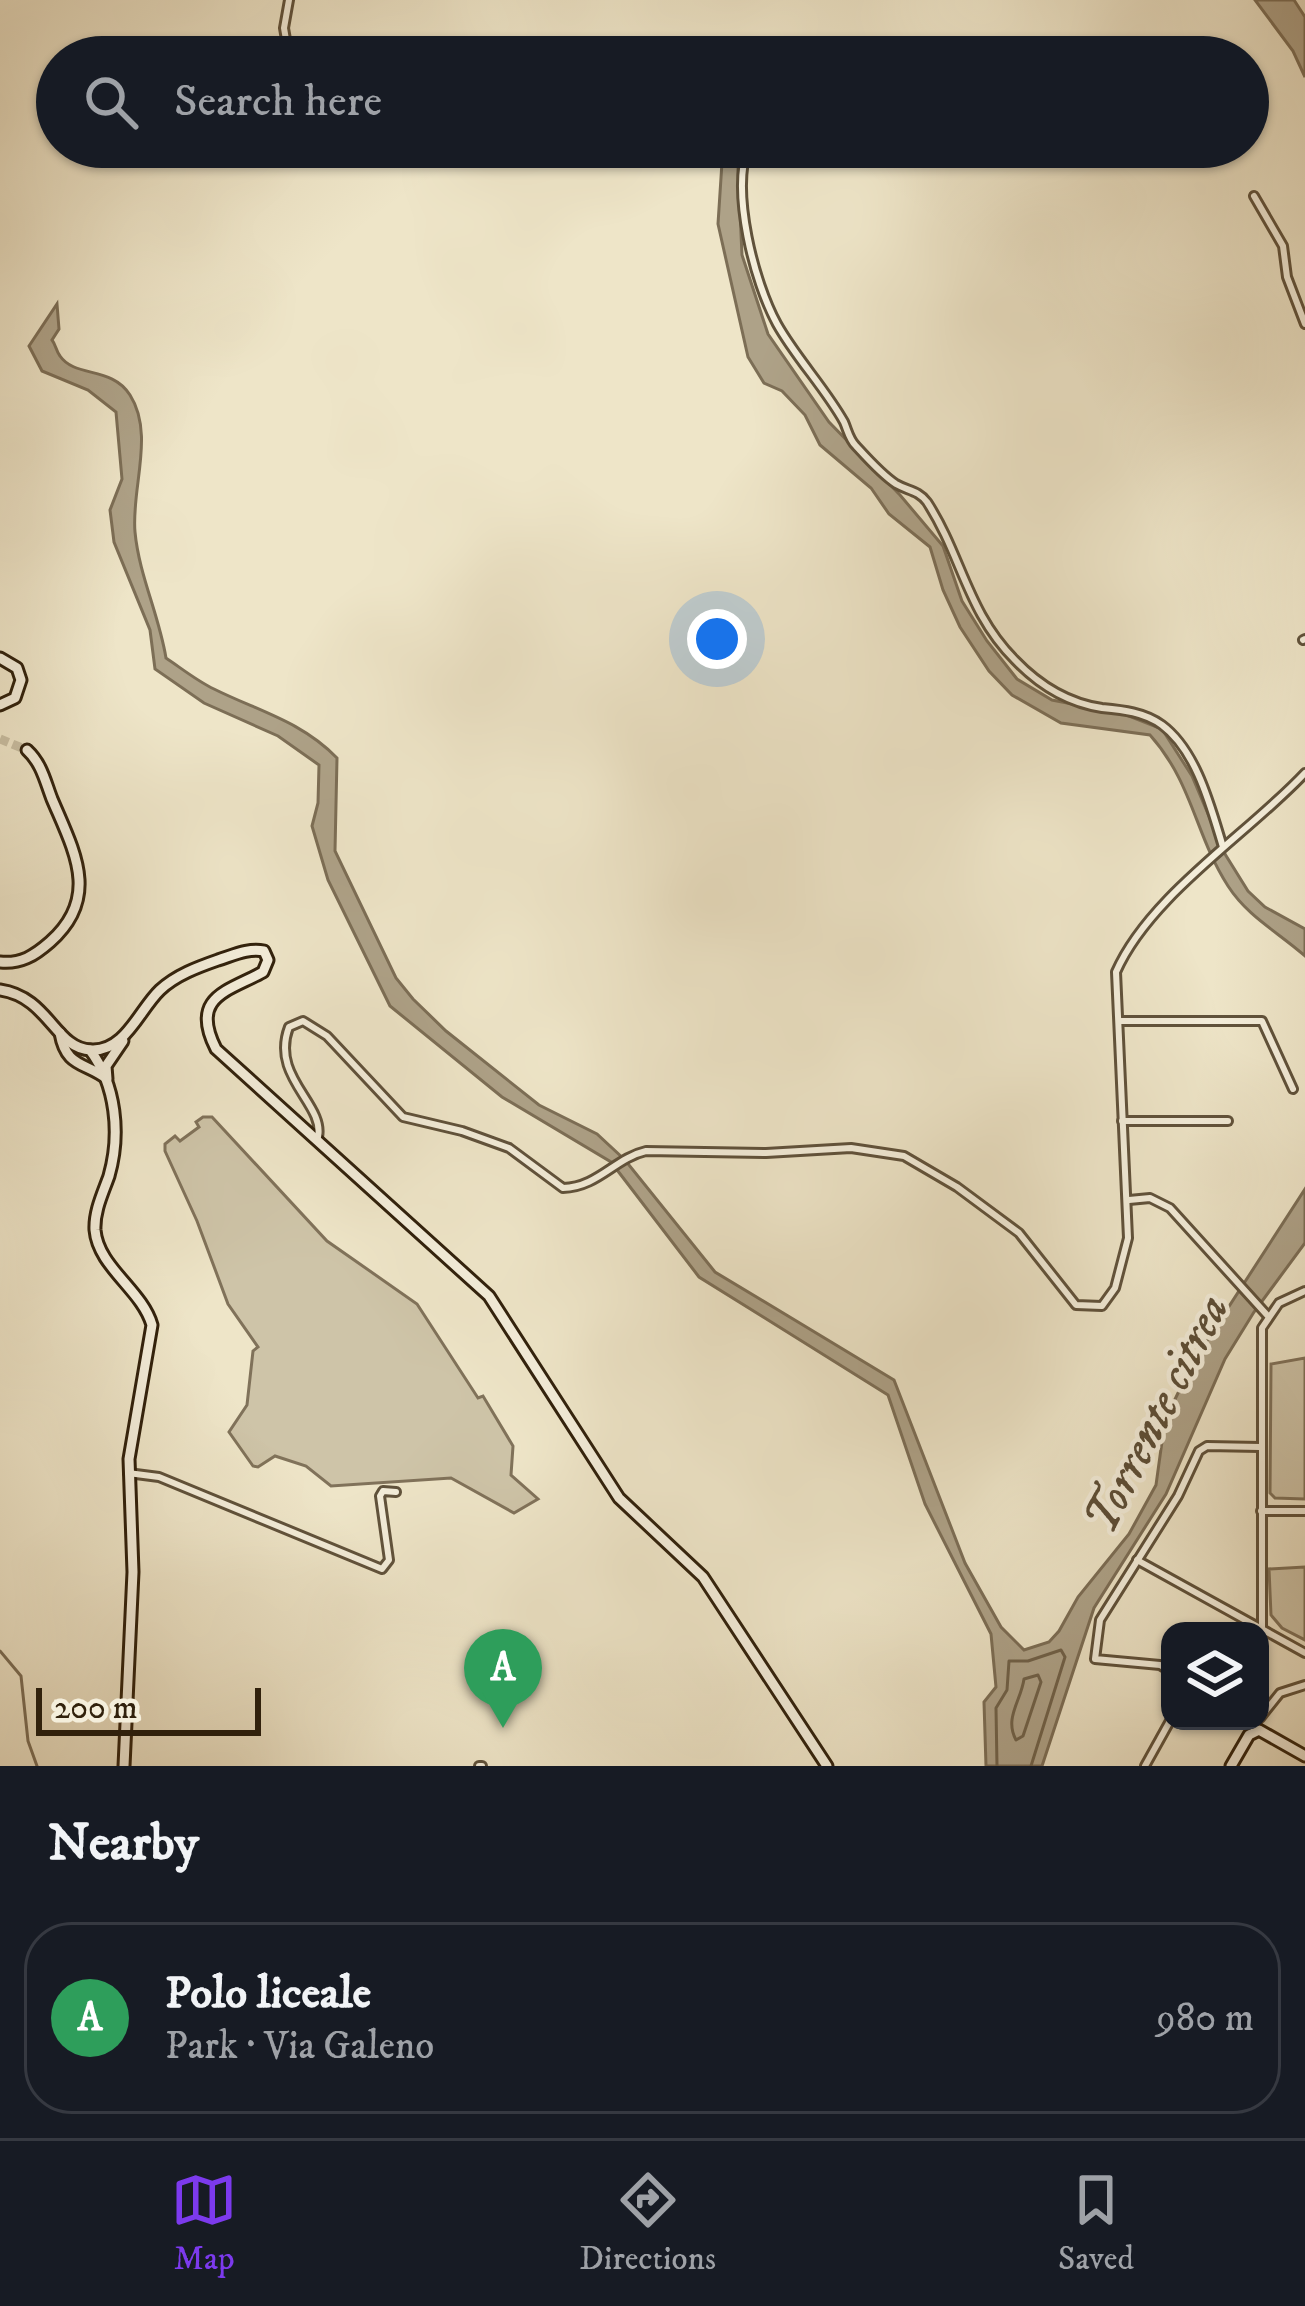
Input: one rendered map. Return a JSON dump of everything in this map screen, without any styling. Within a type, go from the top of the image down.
[{"type":"main road","points":[[0,658],[16,668],[21,680],[15,698],[0,705]]},
{"type":"main road","points":[[0,962],[24,960],[41,950],[69,922],[78,898],[71,838],[42,769],[27,750]]},
{"type":"main road","points":[[96,1066],[160,990],[179,976],[245,951],[264,951],[268,960],[263,972],[226,988],[212,1005],[208,1027],[216,1049],[489,1296],[619,1498],[703,1577],[827,1766]]},
{"type":"main road","points":[[0,990],[28,998],[72,1044],[90,1050],[113,1044],[130,1028]]},
{"type":"main road","points":[[60,1033],[63,1046],[96,1066]]},
{"type":"main road","points":[[90,1050],[106,1079],[115,1145],[96,1214],[96,1238],[147,1310],[152,1325],[128,1474],[133,1572],[124,1766]]},
{"type":"main road","points":[[1231,1766],[1255,1730]]},
{"type":"main road","points":[[1264,1730],[1305,1756]]},
{"type":"street","points":[[285,36],[289,0]]},
{"type":"street","points":[[746,168],[743,203],[760,282],[776,322],[853,442],[896,484],[919,492],[953,550],[972,605],[1029,674],[1065,698],[1125,709],[1160,723],[1171,734],[1208,798],[1223,847]]},
{"type":"street","points":[[1254,196],[1283,246],[1286,278],[1305,324]]},
{"type":"street","points":[[318,1137],[319,1123],[297,1090],[284,1048],[290,1027],[303,1021],[327,1036],[395,1111],[412,1122],[462,1131],[509,1148],[563,1188],[587,1184],[626,1157],[646,1151],[766,1153],[851,1148],[904,1156],[957,1187],[1019,1233],[1076,1305],[1102,1306],[1115,1288],[1126,1254],[1129,1200],[1116,972],[1122,959],[1211,857],[1305,773]]},
{"type":"street","points":[[1119,1021],[1262,1021],[1292,1089]]},
{"type":"street","points":[[1122,1121],[1228,1121]]},
{"type":"street","points":[[1129,1200],[1150,1198],[1170,1208],[1268,1316]]},
{"type":"street","points":[[1262,1622],[1261,1343],[1268,1316],[1286,1298],[1305,1291]]},
{"type":"street","points":[[1161,1666],[1095,1659],[1100,1620],[1178,1496],[1199,1451],[1207,1446],[1260,1447]]},
{"type":"street","points":[[128,1474],[159,1477],[382,1569],[389,1560],[380,1496],[383,1491],[396,1492]]},
{"type":"street","points":[[1261,1510],[1305,1511]]},
{"type":"street","points":[[1137,1560],[1248,1622]]},
{"type":"street","points":[[1269,1634],[1305,1653]]},
{"type":"street","points":[[1269,1705],[1280,1693],[1305,1685]]},
{"type":"street","points":[[1145,1766],[1165,1730]]},
{"type":"shaded area","points":[[212,1117],[327,1241],[417,1304],[513,1446],[511,1475],[538,1499],[514,1513],[451,1478],[331,1486],[306,1466],[275,1456],[253,1466],[229,1432],[247,1405],[253,1351],[258,1347],[228,1304],[165,1151],[165,1144],[175,1136],[180,1141],[199,1127],[196,1122]]},
{"type":"shaded area","points":[[1305,1358],[1305,1499],[1275,1498],[1270,1493],[1271,1364]]},
{"type":"shaded area","points":[[1305,1567],[1305,1640],[1282,1628],[1271,1615],[1269,1569]]},
{"type":"water","points":[[1255,0],[1294,0],[1305,17],[1305,77],[1293,51]]},
{"type":"water","points":[[722,168],[738,168],[742,255],[768,334],[829,422],[943,546],[962,601],[1017,679],[1052,700],[1124,714],[1162,729],[1192,776],[1225,854],[1248,891],[1265,907],[1305,929],[1305,956],[1254,915],[1228,886],[1176,772],[1150,735],[1061,723],[1012,695],[989,671],[960,627],[930,547],[889,514],[871,488],[820,445],[805,415],[782,391],[764,383],[748,357],[718,224]]},
{"type":"water","points":[[57,304],[59,329],[52,340],[60,356],[75,367],[114,380],[137,410],[142,444],[135,532],[166,658],[208,686],[294,726],[337,758],[335,851],[396,978],[413,999],[539,1105],[597,1134],[625,1160],[715,1272],[894,1380],[965,1563],[1001,1627],[1024,1650],[1049,1642],[1059,1631],[1078,1597],[1129,1534],[1156,1485],[1165,1420],[1193,1362],[1305,1189],[1305,1243],[1225,1359],[1166,1494],[1094,1608],[1042,1766],[986,1766],[984,1702],[996,1687],[991,1634],[925,1504],[888,1395],[699,1277],[611,1162],[502,1097],[390,1006],[328,880],[312,826],[319,765],[278,736],[204,703],[155,669],[150,630],[114,542],[110,510],[122,479],[116,412],[88,390],[42,371],[29,346]]},
{"type":"waterway","points":[[0,1651],[21,1676],[28,1741],[37,1766]]},
{"type":"tunnel","points":[[0,739],[27,750]]},
{"type":"place","name":"Polo liceale","points":[[503,1728]]},
{"type":"water label","name":"Torrente citrea","points":[[1155,1413]]}]
